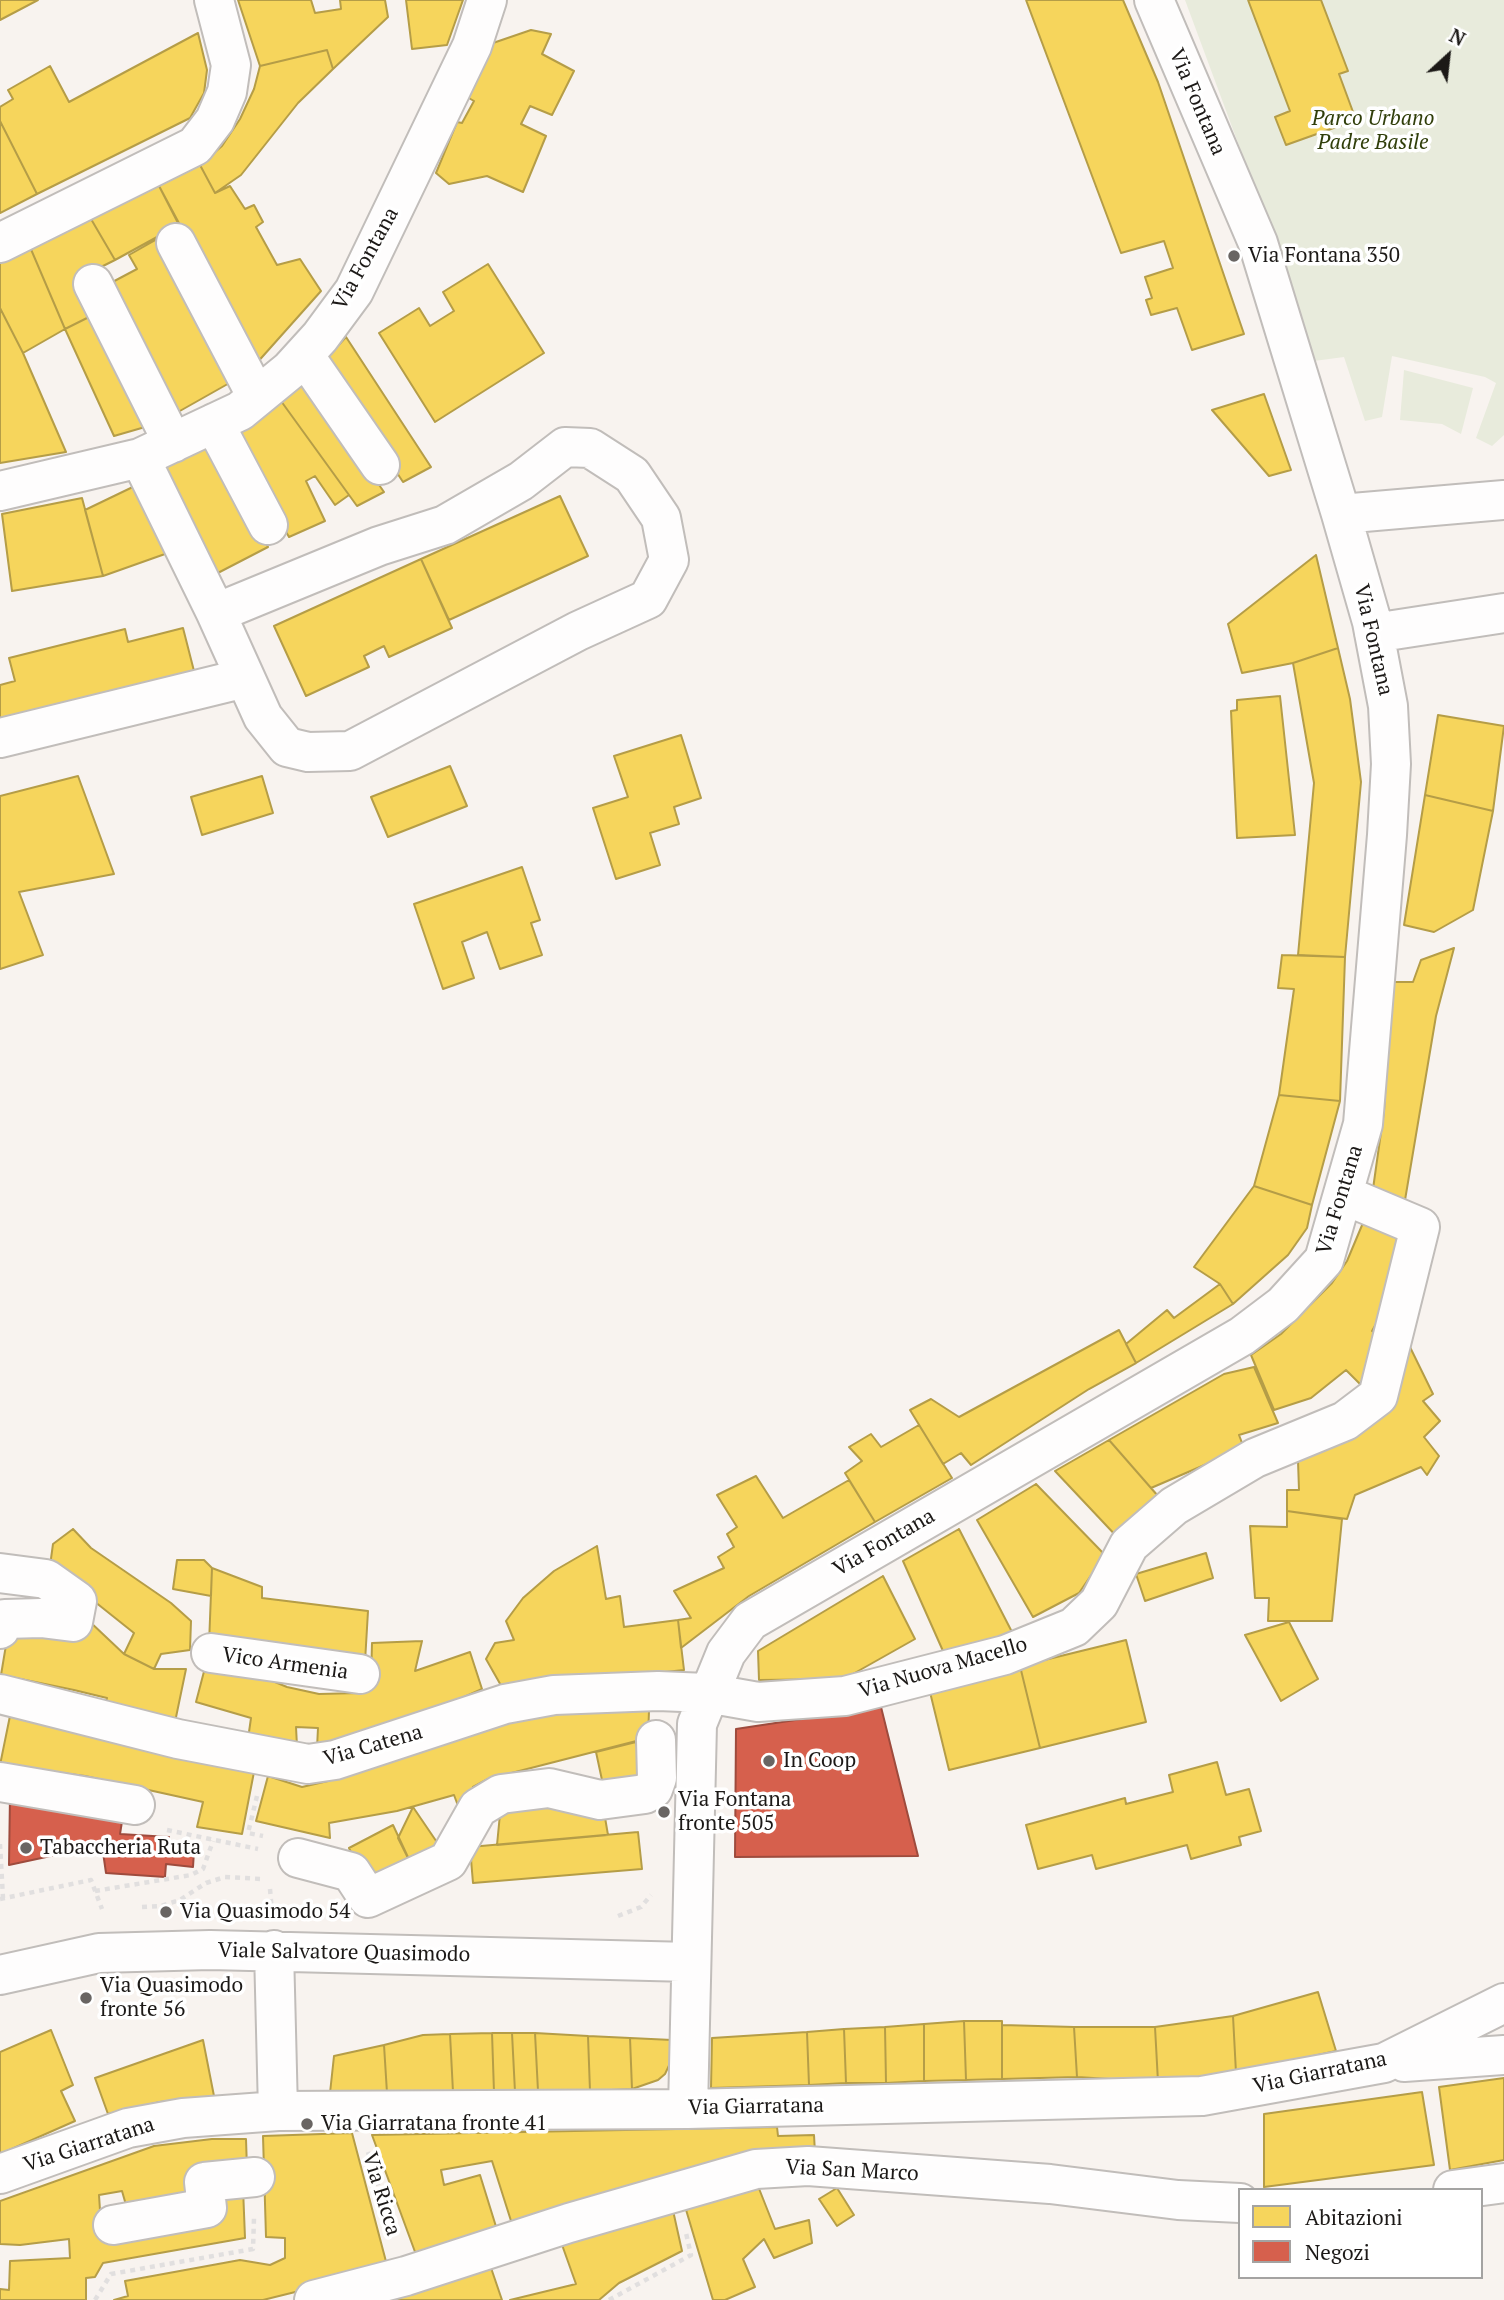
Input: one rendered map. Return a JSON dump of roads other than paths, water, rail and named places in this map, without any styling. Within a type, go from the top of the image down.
[{"type":"street","points":[[0,243],[195,146],[215,120],[227,92],[231,65],[214,0]]},
{"type":"street","name":"Via Fontana","points":[[0,491],[157,450],[240,411],[290,370],[354,290],[472,46],[487,0]]},
{"type":"street","name":"Via Fontana","points":[[688,2109],[697,1724],[707,1693],[726,1653],[750,1621],[1242,1336],[1283,1305],[1324,1260],[1363,1124],[1391,765],[1388,706],[1374,633],[1341,514],[1258,243],[1154,0]]},
{"type":"street","points":[[176,243],[257,397]]},
{"type":"street","points":[[93,284],[216,613],[263,717],[287,747],[308,752],[350,751],[578,631],[648,599],[669,560],[661,519],[632,475],[590,448],[565,447],[521,481],[445,525],[379,546],[216,613]]},
{"type":"street","points":[[304,355],[380,465]]},
{"type":"street","points":[[215,423],[268,525]]},
{"type":"street","points":[[1341,514],[1504,500]]},
{"type":"street","points":[[1374,633],[1504,613]]},
{"type":"street","points":[[0,738],[245,678]]},
{"type":"street","name":"Via Nuova Macello","points":[[707,1693],[758,1702],[845,1696],[1005,1655],[1074,1628],[1099,1603],[1129,1545],[1174,1506],[1255,1458],[1345,1421],[1378,1396],[1420,1227],[1344,1195]]},
{"type":"street","points":[[0,1573],[46,1579],[76,1601],[73,1622],[41,1618],[5,1619],[0,1629]]},
{"type":"street","name":"Vico Armenia","points":[[211,1653],[360,1674]]},
{"type":"street","name":"Via Catena","points":[[0,1694],[178,1738],[308,1764],[335,1760],[505,1704],[554,1695],[631,1690],[707,1693]]},
{"type":"street","points":[[286,1855],[351,1872],[368,1898],[448,1861],[478,1808],[501,1794],[550,1788],[600,1800],[645,1794],[653,1789],[657,1778],[656,1740]]},
{"type":"street","points":[[0,1782],[135,1805]]},
{"type":"street","points":[[274,1950],[278,2111]]},
{"type":"street","name":"Viale Salvatore Quasimodo","points":[[0,1975],[99,1953],[274,1950],[690,1962]]},
{"type":"street","name":"Via Giarratana","points":[[0,2174],[128,2128],[183,2118],[278,2111],[688,2109],[1202,2096],[1384,2063],[1504,2003]]},
{"type":"street","points":[[1384,2063],[1504,2056]]},
{"type":"street","name":"Via San Marco","points":[[318,2300],[406,2276],[675,2191],[756,2169],[808,2166],[1050,2184],[1178,2200],[1238,2203]]},
{"type":"street","points":[[113,2225],[207,2208],[204,2182],[255,2177]]},
{"type":"street","points":[[1468,2188],[1504,2183]]},
{"type":"place","name":"Via Fontana 350","points":[[1234,256]]},
{"type":"place","name":"In Coop","points":[[769,1761]]},
{"type":"place","name":"Via Fontana fronte 505","points":[[664,1812]]},
{"type":"place","name":"Tabaccheria Ruta","points":[[26,1848]]},
{"type":"place","name":"Via Quasimodo 54","points":[[166,1912]]},
{"type":"place","name":"Via Quasimodo fronte 56","points":[[86,1998]]},
{"type":"place","name":"Via Giarratana fronte 41","points":[[307,2124]]},
{"type":"park label","name":"Parco Urbano Padre Basile","points":[[1373,131]]}]
